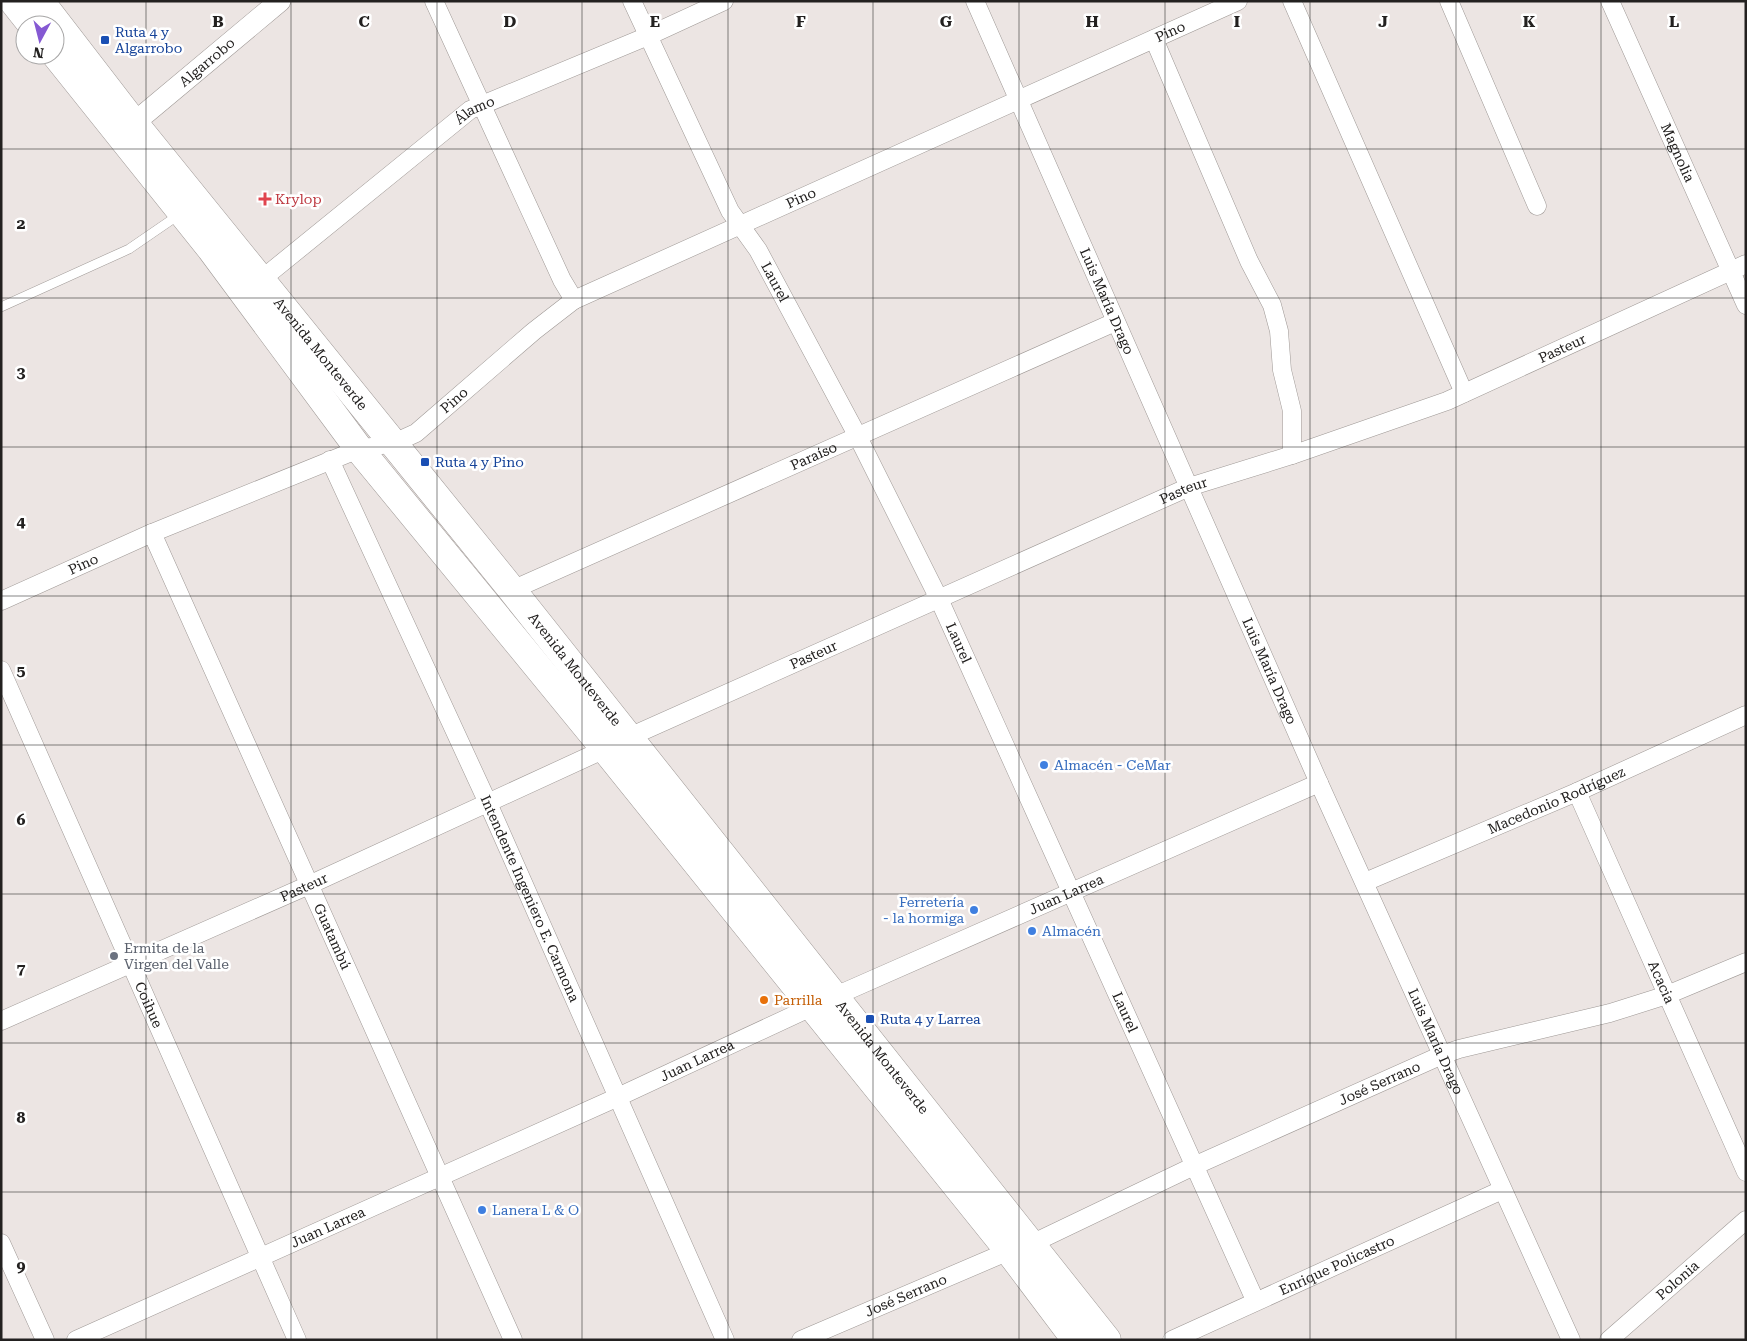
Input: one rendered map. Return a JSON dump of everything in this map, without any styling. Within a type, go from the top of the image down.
[{"type":"main road","points":[[13,1],[24,15]]},
{"type":"main road","name":"Avenida Monteverde","points":[[40,1],[134,123],[512,590],[616,743]]},
{"type":"main road","name":"Avenida Monteverde","points":[[64,65],[212,249],[359,449],[616,743],[1019,1248],[1107,1340]]},
{"type":"main road","name":"Avenida Monteverde","points":[[1019,1248],[1076,1340]]},
{"type":"street","name":"Algarrobo","points":[[134,123],[280,1]]},
{"type":"street","points":[[434,1],[562,280],[574,300]]},
{"type":"street","name":"Laurel","points":[[632,1],[730,211],[758,250],[857,435],[940,599],[1256,1300]]},
{"type":"street","name":"Álamo","points":[[262,280],[470,110],[648,36],[724,1]]},
{"type":"street","name":"Luis María Drago","points":[[975,1],[1319,783],[1571,1340]]},
{"type":"street","name":"Pino","points":[[1,601],[152,533],[330,460],[359,449],[394,443],[416,433],[534,331],[574,300],[1238,1]]},
{"type":"street","points":[[1292,1],[1464,393]]},
{"type":"street","points":[[1449,1],[1537,206]]},
{"type":"street","name":"Magnolia","points":[[1610,1],[1738,268],[1746,305]]},
{"type":"street","points":[[1154,39],[1249,261],[1272,305],[1279,331],[1282,370],[1292,411],[1292,455]]},
{"type":"street","name":"Pasteur","points":[[1,1021],[309,885],[487,801],[1189,487],[1292,455],[1447,401],[1738,268]]},
{"type":"street","name":"Paraíso","points":[[512,590],[857,435],[1115,322]]},
{"type":"street","name":"Intendente Ingeniero E. Carmona","points":[[330,460],[487,801],[725,1340]]},
{"type":"street","name":"Guatambú","points":[[152,533],[513,1340]]},
{"type":"street","name":"Coihue","points":[[1,670],[297,1340]]},
{"type":"street","name":"Macedonio Rodríguez","points":[[1365,882],[1577,792],[1746,715]]},
{"type":"street","name":"Juan Larrea","points":[[76,1340],[618,1097],[823,1002],[1319,783]]},
{"type":"street","name":"Acacia","points":[[1577,792],[1746,1172]]},
{"type":"street","name":"José Serrano","points":[[801,1340],[1019,1248],[1194,1166],[1442,1055],[1459,1049],[1588,1020],[1667,995],[1746,962]]},
{"type":"street","name":"Enrique Policastro","points":[[1172,1340],[1256,1300],[1502,1190]]},
{"type":"street","name":"Polonia","points":[[1609,1340],[1746,1220]]},
{"type":"street","points":[[1,1243],[45,1340]]},
{"type":"lane","points":[[1,307],[129,249],[182,212]]},
{"type":"place","name":"Ruta 4 y Algarrobo","points":[[105,40]]},
{"type":"place","name":"Krylop","points":[[265,199]]},
{"type":"place","name":"Ruta 4 y Pino","points":[[425,462]]},
{"type":"place","name":"Almacén - CeMar","points":[[1044,765]]},
{"type":"place","name":"Ferretería - la hormiga","points":[[974,910]]},
{"type":"place","name":"Almacén","points":[[1032,931]]},
{"type":"place","name":"Ermita de la Virgen del Valle","points":[[114,956]]},
{"type":"place","name":"Parrilla","points":[[764,1000]]},
{"type":"place","name":"Ruta 4 y Larrea","points":[[870,1019]]},
{"type":"place","name":"Lanera L & O","points":[[482,1210]]}]
